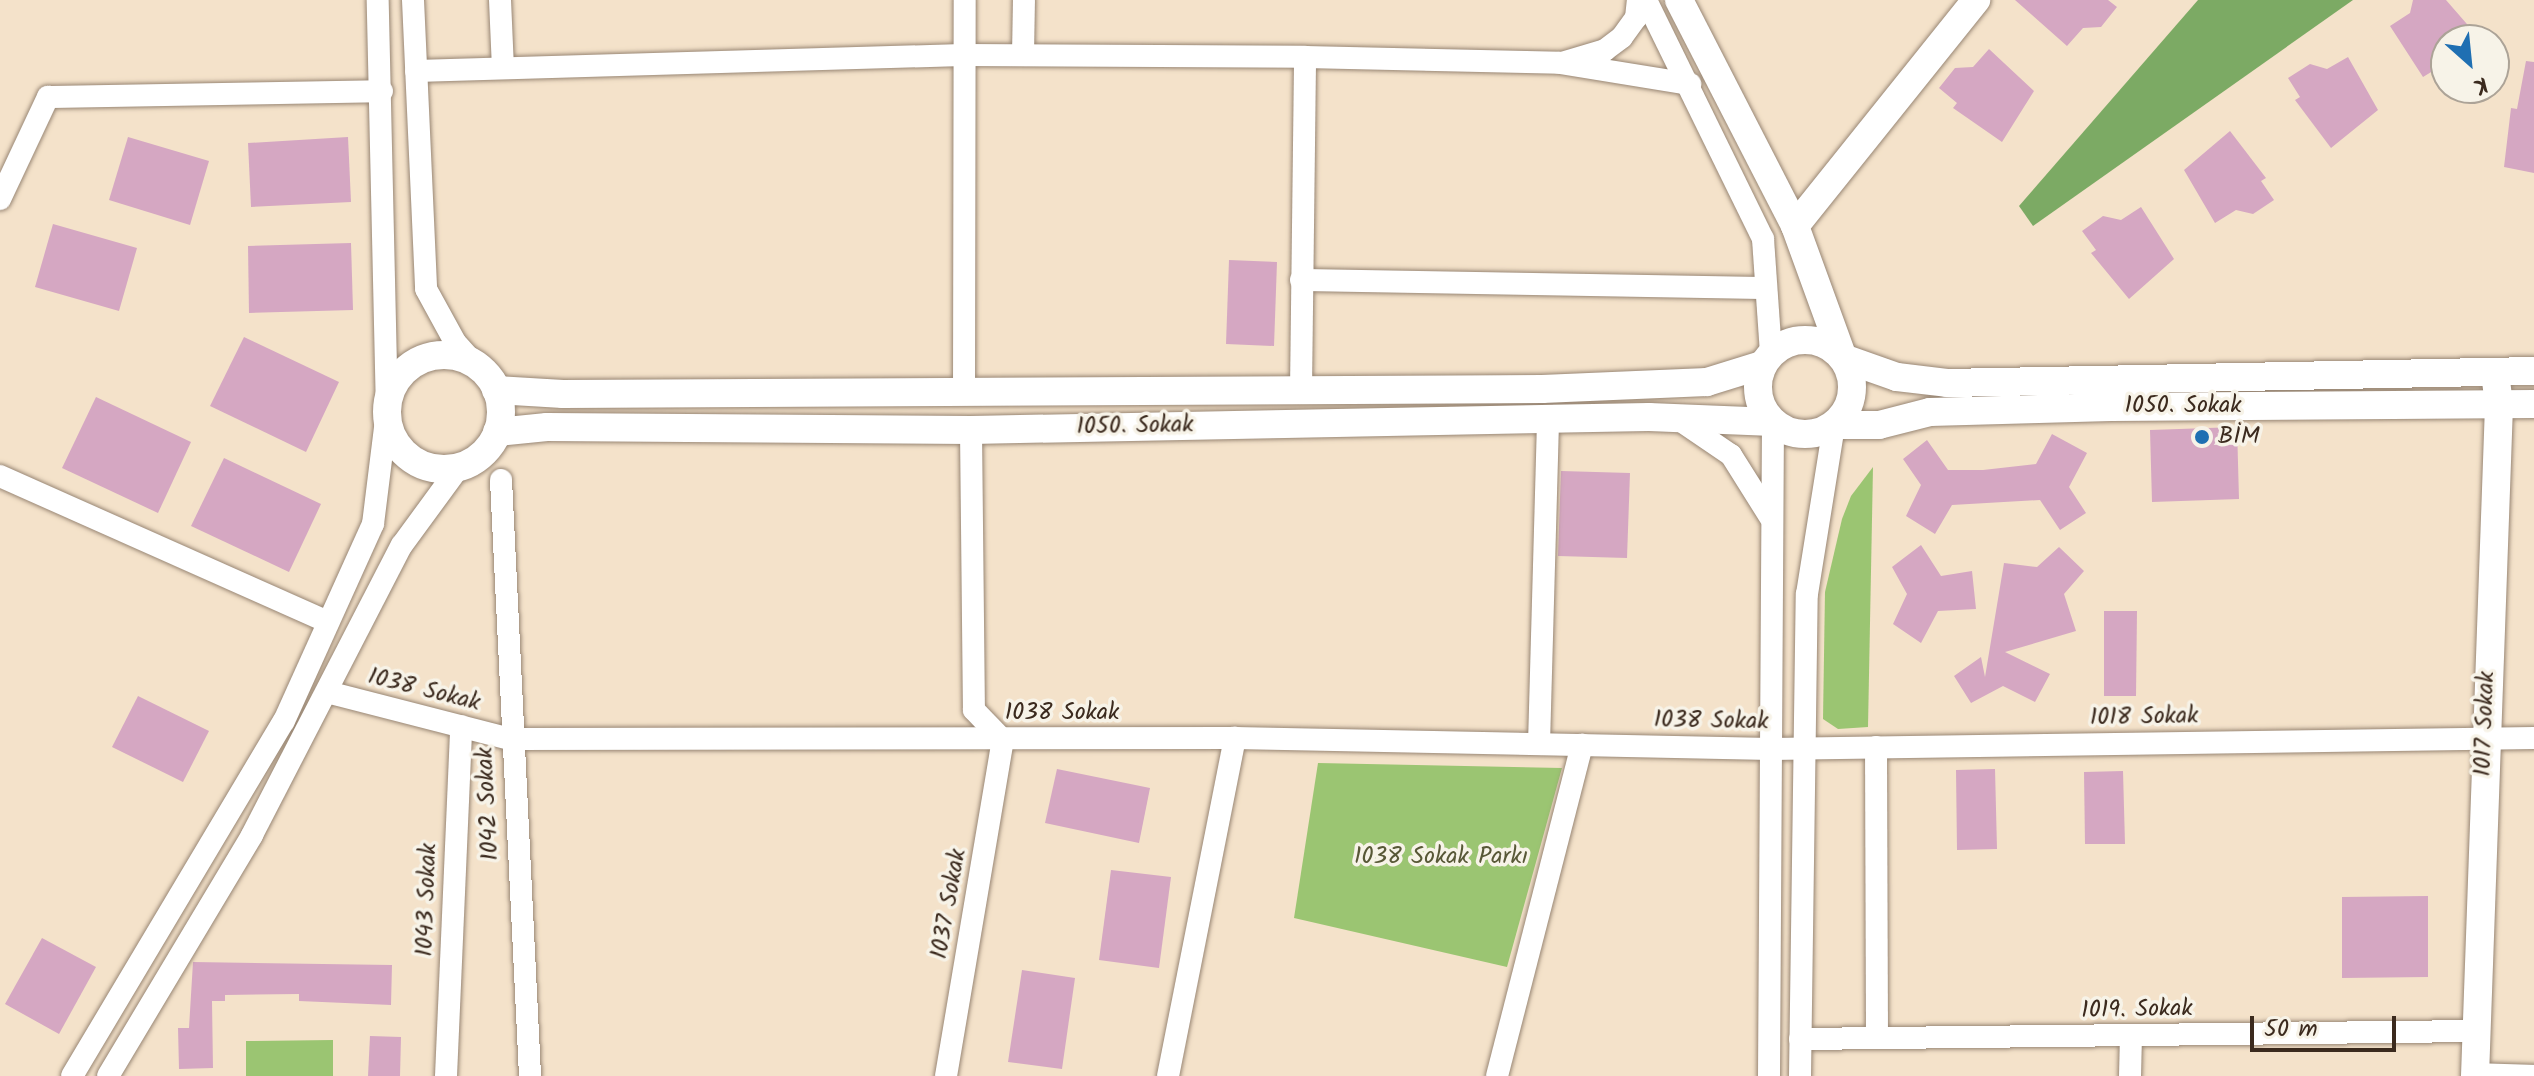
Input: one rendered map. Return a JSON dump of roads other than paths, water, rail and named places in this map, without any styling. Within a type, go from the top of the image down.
[{"type":"street","points":[[378,0],[387,412],[393,438],[403,453],[435,469],[459,467]]},
{"type":"street","points":[[108,1076],[252,835],[402,545],[459,467],[487,450],[497,432],[501,413],[496,390],[455,342],[426,289],[413,0]]},
{"type":"street","points":[[500,0],[503,68]]},
{"type":"street","points":[[964,393],[965,0]]},
{"type":"street","points":[[1023,55],[1024,0]]},
{"type":"street","points":[[1560,63],[1605,50],[1636,18],[1638,0]]},
{"type":"street","points":[[1646,0],[1690,84],[1763,239],[1766,360],[1757,391],[1773,422],[1776,529],[1769,1076]]},
{"type":"street","points":[[1679,0],[1795,226],[1852,391],[1834,425],[1809,580],[1800,1076]]},
{"type":"street","points":[[1795,226],[1976,0]]},
{"type":"street","points":[[416,71],[963,55],[1305,57],[1560,63],[1690,84]]},
{"type":"street","points":[[1301,390],[1305,57]]},
{"type":"street","points":[[0,199],[48,97],[382,91]]},
{"type":"street","points":[[1301,280],[1765,288]]},
{"type":"street","points":[[1766,360],[1802,340],[1818,342],[1843,358]]},
{"type":"street","points":[[72,1076],[284,721],[373,524],[393,386],[419,361],[455,356],[474,363]]},
{"type":"street","name":"1050. Sokak","points":[[1843,358],[1897,377],[1947,383],[2534,371]]},
{"type":"street","name":"1050. Sokak","points":[[496,390],[964,393],[1663,385],[1707,382],[1766,360]]},
{"type":"street","name":"1017 Sokak","points":[[2475,1075],[2484,739],[2499,405],[2495,373]]},
{"type":"street","name":"1050. Sokak","points":[[1834,425],[1879,425],[1930,412],[2534,404]]},
{"type":"street","points":[[1539,744],[1548,418]]},
{"type":"street","name":"1050. Sokak","points":[[497,432],[547,427],[971,430],[1548,418],[1773,422]]},
{"type":"street","points":[[1677,419],[1731,455],[1761,495],[1776,529]]},
{"type":"street","points":[[1773,422],[1795,433],[1834,425]]},
{"type":"street","points":[[971,430],[974,710],[1003,740]]},
{"type":"street","points":[[0,476],[328,622]]},
{"type":"street","name":"1042 Sokak","points":[[501,480],[510,739],[530,1076]]},
{"type":"street","name":"1038 Sokak","points":[[327,692],[510,739],[1235,738],[1804,748]]},
{"type":"street","name":"1043 Sokak","points":[[446,1076],[461,726]]},
{"type":"street","points":[[1168,1076],[1235,738]]},
{"type":"street","name":"1018 Sokak","points":[[1804,748],[2534,738]]},
{"type":"street","name":"1037 Sokak","points":[[946,1076],[1003,740]]},
{"type":"street","points":[[1497,1076],[1582,745]]},
{"type":"street","points":[[1876,747],[1877,1038]]},
{"type":"street","name":"1019. Sokak","points":[[1800,1039],[2476,1031]]},
{"type":"street","points":[[2130,1076],[2131,1036]]},
{"type":"street","points":[[2475,1075],[2534,1076]]},
{"type":"place","name":"BİM","points":[[2202,437]]},
{"type":"park label","name":"1038 Sokak Parkı","points":[[1441,857]]}]
